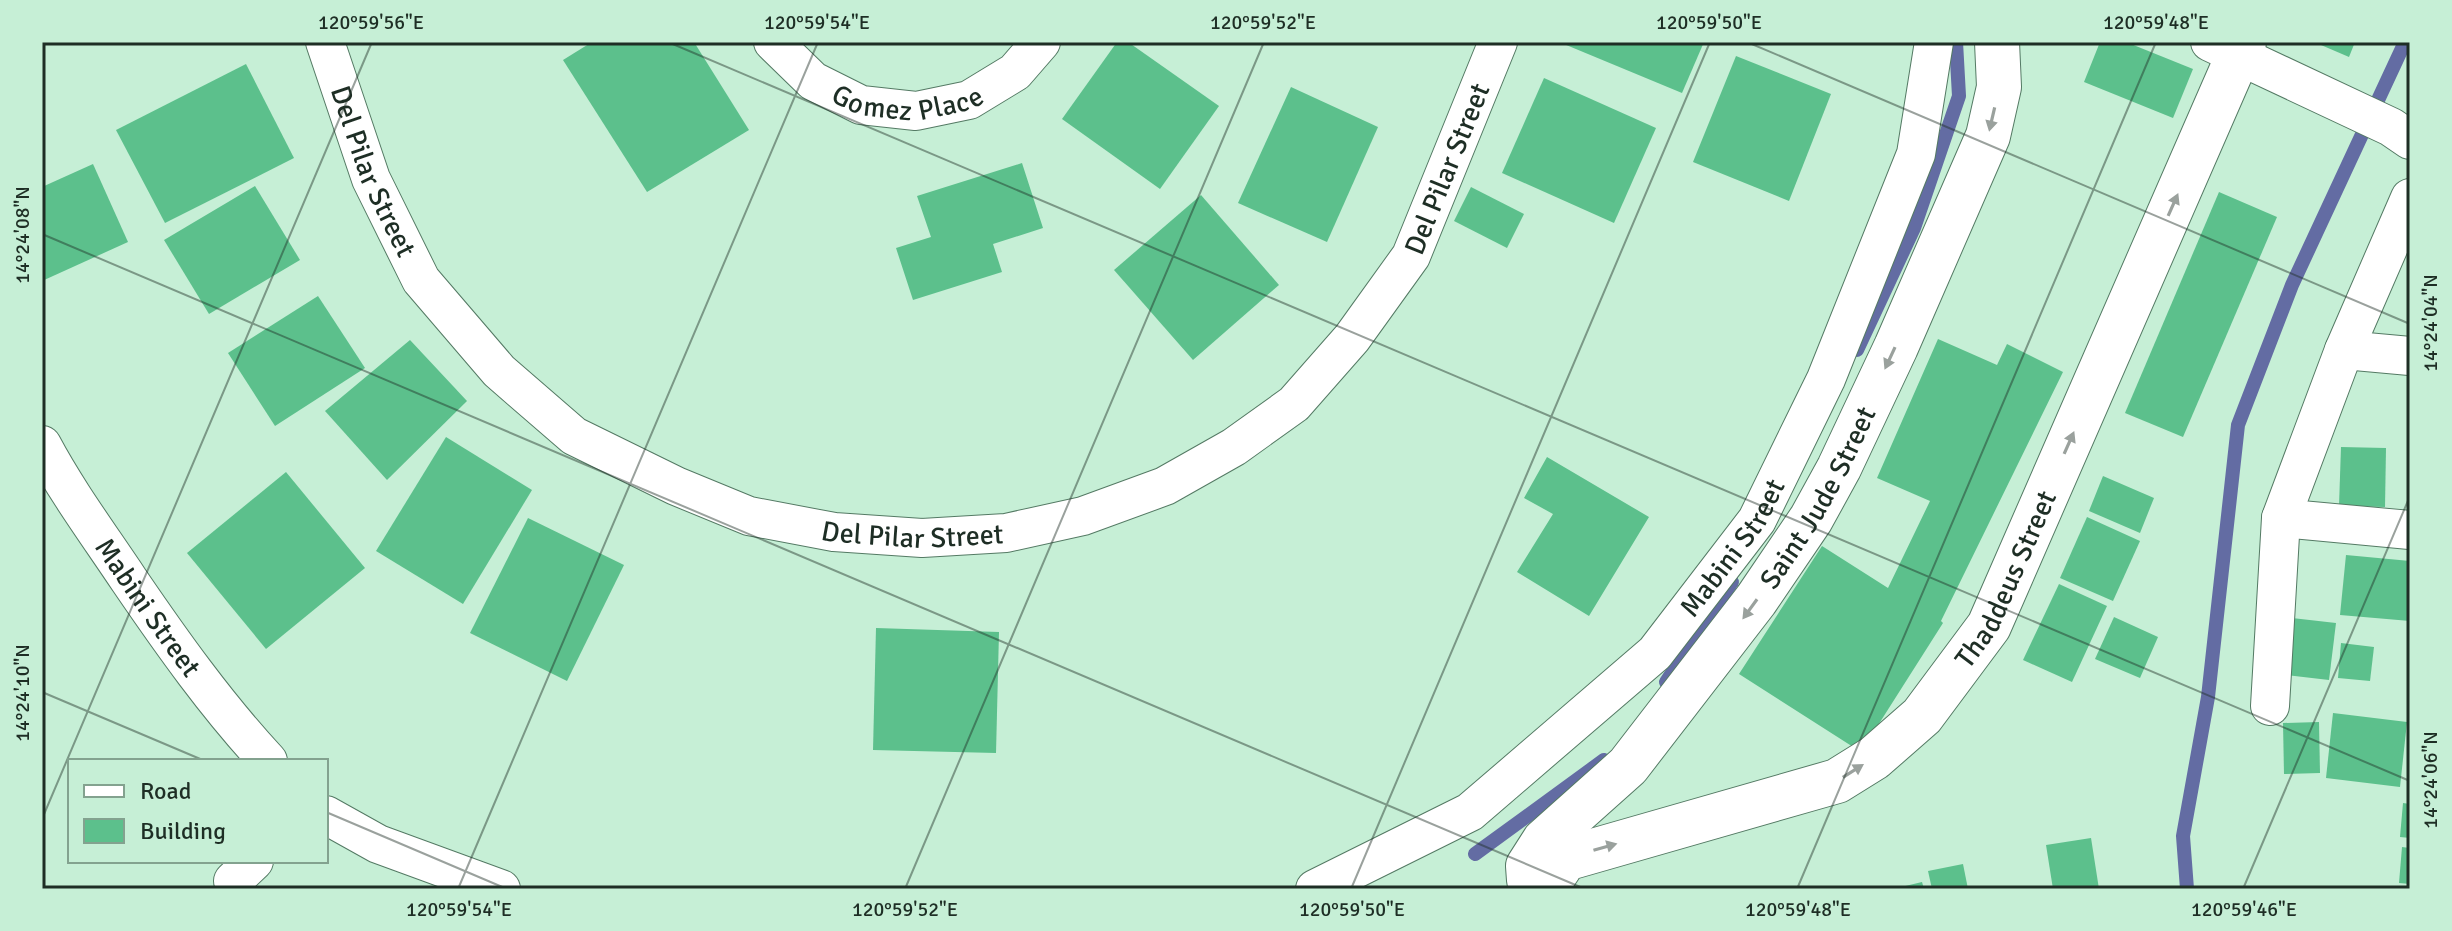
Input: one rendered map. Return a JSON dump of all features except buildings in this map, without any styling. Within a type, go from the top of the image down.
[{"type":"street","name":"Del Pilar Street","points":[[325,42],[371,179],[421,280],[499,371],[574,436],[676,486],[749,516],[834,532],[922,538],[1006,533],[1083,516],[1165,486],[1234,447],[1294,404],[1352,338],[1411,256],[1498,42]]},
{"type":"street","name":"Gomez Place","points":[[773,42],[813,81],[861,105],[916,111],[969,100],[1015,72],[1041,42]]},
{"type":"street","name":"Mabini Street","points":[[1315,889],[1470,812],[1655,653],[1757,520],[1826,379],[1916,154],[1934,42]]},
{"type":"street","name":"Saint Jude Street","points":[[1529,889],[1528,866],[1544,841],[1628,766],[1716,655],[1811,519],[1839,468],[1896,347],[1988,136],[1999,87],[1997,42]]},
{"type":"street","points":[[2231,46],[2400,134]]},
{"type":"street","name":"Thaddeus Street","points":[[1545,889],[1565,859],[1837,781],[1874,758],[1922,716],[1989,626],[2231,46]]},
{"type":"street","points":[[2270,706],[2281,518],[2344,350],[2409,204]]},
{"type":"street","points":[[2344,350],[2410,356]]},
{"type":"street","name":"Mabini Street","points":[[42,445],[62,482],[154,616],[233,724],[266,759]]},
{"type":"street","points":[[2281,518],[2410,530]]},
{"type":"street","points":[[328,816],[378,844],[501,889]]},
{"type":"waterway","points":[[1857,350],[1914,228],[1959,96],[1956,42]]},
{"type":"waterway","points":[[2187,889],[2183,836],[2208,697],[2238,425],[2292,285],[2405,42]]},
{"type":"waterway","points":[[1666,682],[1732,582]]},
{"type":"waterway","points":[[1475,854],[1604,760]]}]
